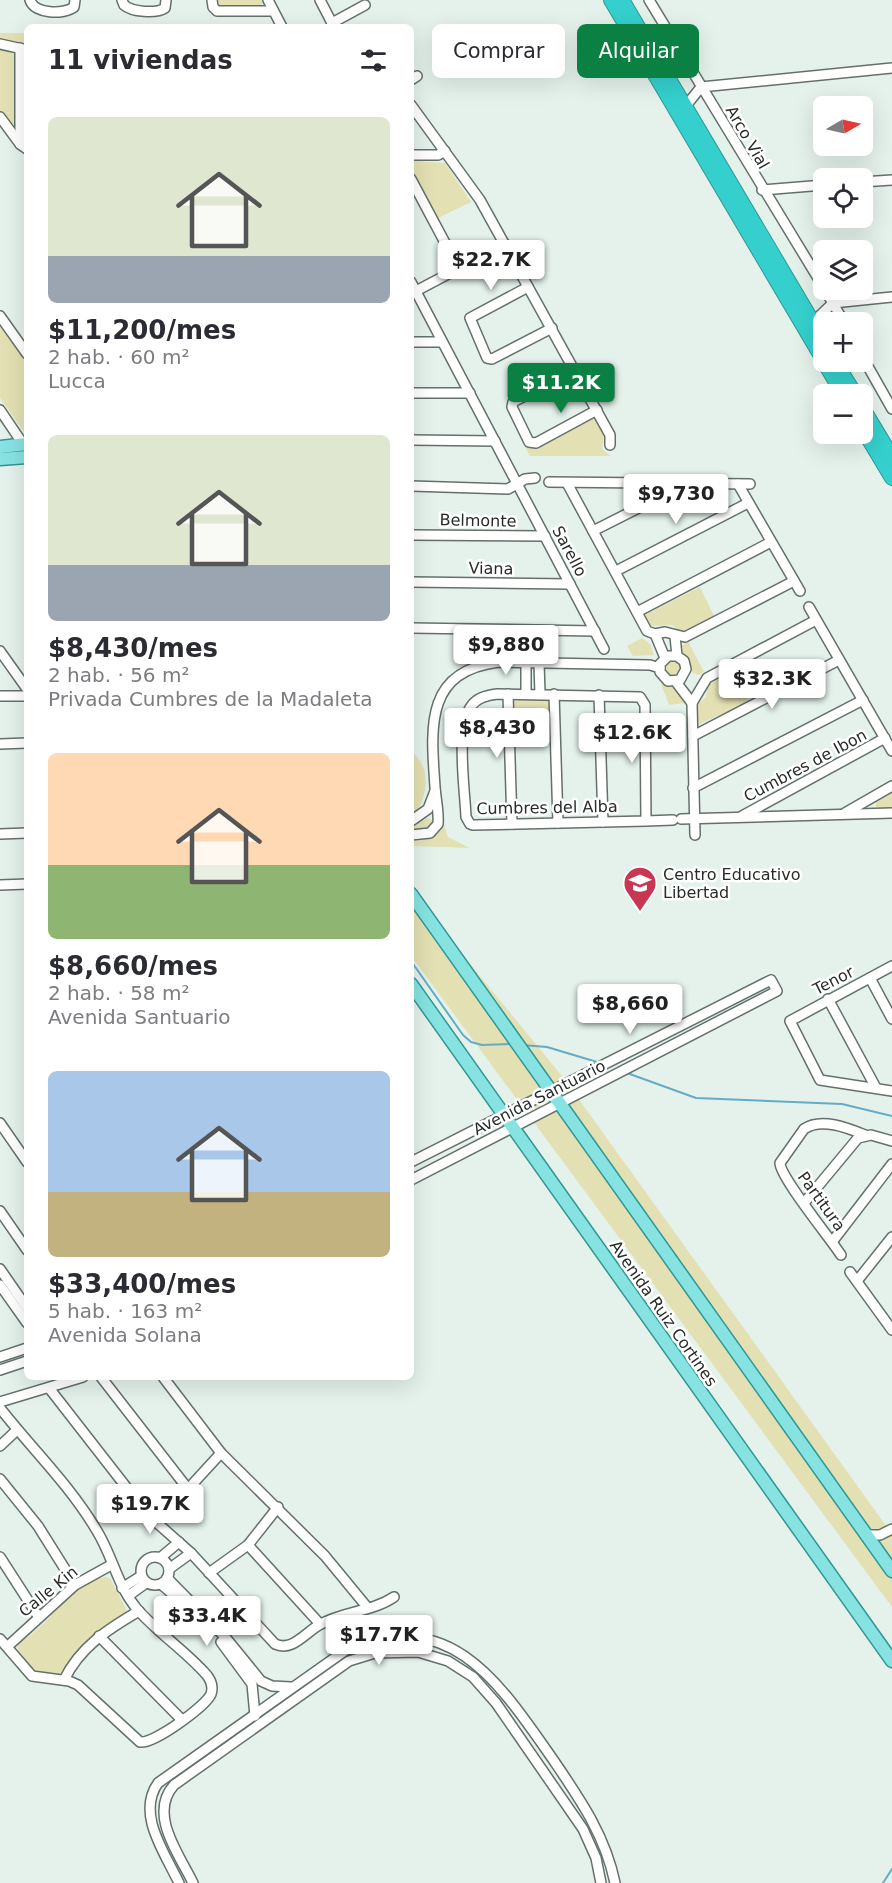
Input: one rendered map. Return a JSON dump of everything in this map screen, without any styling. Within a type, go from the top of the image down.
[{"type":"highway","points":[[611,0],[813,342]]},
{"type":"highway","points":[[622,0],[812,323]]},
{"type":"highway","points":[[873,425],[892,457]]},
{"type":"highway","points":[[872,444],[892,478]]},
{"type":"main road","points":[[0,447],[24,446]]},
{"type":"main road","points":[[0,459],[24,457]]},
{"type":"main road","points":[[414,898],[865,1535],[891,1565]]},
{"type":"main road","name":"Avenida Ruiz Cortines","points":[[414,988],[502,1116],[892,1661]]},
{"type":"street","points":[[30,0],[32,6],[38,10],[68,11],[74,7],[75,0]]},
{"type":"street","points":[[122,0],[129,9],[159,11],[165,8],[166,0]]},
{"type":"street","points":[[212,0],[213,7],[217,11],[273,11]]},
{"type":"street","points":[[268,0],[280,24]]},
{"type":"street","points":[[320,0],[332,24]]},
{"type":"street","name":"Arco Vial","points":[[649,0],[813,271]]},
{"type":"street","points":[[335,24],[365,5]]},
{"type":"street","points":[[0,44],[23,49],[23,146]]},
{"type":"street","points":[[685,107],[701,87],[892,68]]},
{"type":"street","points":[[414,110],[480,200],[597,410],[610,435],[610,445]]},
{"type":"street","points":[[0,117],[23,146]]},
{"type":"street","points":[[414,155],[438,155],[445,151]]},
{"type":"street","points":[[873,181],[892,180]]},
{"type":"street","points":[[414,185],[459,268]]},
{"type":"street","points":[[762,190],[813,186]]},
{"type":"street","points":[[415,295],[505,244]]},
{"type":"street","points":[[528,287],[470,318],[487,358],[492,359],[552,328]]},
{"type":"street","name":"Sarello","points":[[415,295],[470,393],[604,649]]},
{"type":"street","points":[[812,323],[833,303],[892,297]]},
{"type":"street","name":"Arco Vial","points":[[831,300],[838,312]]},
{"type":"street","points":[[0,316],[24,350]]},
{"type":"street","points":[[414,342],[442,342]]},
{"type":"street","points":[[575,371],[513,402],[512,407],[529,442],[536,443],[597,410]]},
{"type":"street","points":[[871,372],[892,409]]},
{"type":"street","points":[[414,393],[470,393]]},
{"type":"street","points":[[0,410],[24,443]]},
{"type":"street","points":[[414,440],[495,441]]},
{"type":"street","points":[[414,486],[508,489],[525,478],[535,478]]},
{"type":"street","points":[[549,482],[750,484]]},
{"type":"street","points":[[567,483],[647,631],[655,634],[665,632],[675,636],[688,636],[794,581]]},
{"type":"street","points":[[592,531],[686,484]]},
{"type":"street","points":[[738,484],[800,591]]},
{"type":"street","points":[[616,571],[748,503]]},
{"type":"street","name":"Belmonte","points":[[414,535],[545,536]]},
{"type":"street","points":[[637,612],[771,542]]},
{"type":"street","name":"Viana","points":[[414,582],[570,584]]},
{"type":"street","points":[[808,607],[892,751]]},
{"type":"street","points":[[692,702],[700,693],[701,685],[707,678],[816,620]]},
{"type":"street","points":[[414,628],[595,632]]},
{"type":"street","points":[[655,634],[665,658],[660,668],[664,679],[676,682],[692,702],[695,836]]},
{"type":"street","points":[[675,636],[677,656],[686,664],[686,673],[676,682]]},
{"type":"street","points":[[0,651],[24,685]]},
{"type":"street","points":[[665,658],[677,656]]},
{"type":"street","points":[[693,736],[839,660]]},
{"type":"street","points":[[414,835],[430,833],[437,828],[434,720],[436,707],[445,687],[459,674],[477,666],[499,662],[650,665],[660,668]]},
{"type":"street","points":[[526,663],[526,694]]},
{"type":"street","points":[[539,663],[540,694]]},
{"type":"street","points":[[686,673],[701,685]]},
{"type":"street","points":[[508,694],[512,824]]},
{"type":"street","name":"Cumbres del Alba","points":[[646,821],[644,702],[634,695],[508,694],[484,696],[472,705],[464,724],[464,745],[467,820],[473,825],[646,821],[892,813]]},
{"type":"street","points":[[554,694],[558,823]]},
{"type":"street","points":[[599,695],[603,822]]},
{"type":"street","points":[[0,696],[24,696]]},
{"type":"street","points":[[693,788],[863,700]]},
{"type":"street","name":"Cumbres de Ibon","points":[[739,817],[885,738]]},
{"type":"street","points":[[0,744],[24,743]]},
{"type":"street","points":[[843,814],[892,786]]},
{"type":"street","points":[[414,819],[428,809],[435,789]]},
{"type":"street","points":[[0,834],[24,833]]},
{"type":"street","points":[[0,885],[24,884]]},
{"type":"street","name":"Tenor","points":[[875,1086],[822,1081],[790,1023],[792,1018],[892,966]]},
{"type":"street","points":[[870,978],[892,1019]]},
{"type":"street","name":"Avenida Santuario","points":[[414,1160],[771,980],[777,991],[414,1178]]},
{"type":"street","points":[[828,999],[875,1086],[892,1091]]},
{"type":"street","points":[[0,1123],[24,1157]]},
{"type":"street","name":"Partitura","points":[[841,1255],[780,1167],[804,1129],[814,1124],[841,1126],[865,1135]]},
{"type":"street","points":[[804,1203],[858,1138],[865,1135],[892,1141]]},
{"type":"street","points":[[832,1242],[892,1164]]},
{"type":"street","points":[[0,1211],[24,1246]]},
{"type":"street","points":[[857,1281],[892,1237]]},
{"type":"street","points":[[0,1269],[24,1304]]},
{"type":"street","points":[[850,1272],[892,1330]]},
{"type":"street","points":[[0,1285],[24,1319]]},
{"type":"street","points":[[885,1320],[892,1311]]},
{"type":"street","points":[[0,1357],[24,1349]]},
{"type":"street","points":[[0,1370],[24,1362]]},
{"type":"street","points":[[0,1402],[74,1380]]},
{"type":"street","points":[[103,1380],[188,1489]]},
{"type":"street","points":[[165,1380],[221,1453],[325,1556],[367,1608]]},
{"type":"street","points":[[49,1388],[148,1515],[191,1553],[275,1644],[282,1647],[290,1645],[320,1624],[378,1606],[394,1597]]},
{"type":"street","points":[[0,1408],[47,1462],[81,1507],[103,1541],[111,1565],[125,1592],[139,1611],[204,1672],[212,1689],[207,1700],[182,1720],[150,1741],[140,1743],[78,1685],[64,1680],[32,1676],[0,1639]]},
{"type":"street","points":[[0,1446],[17,1430]]},
{"type":"street","points":[[148,1515],[188,1489],[221,1453]]},
{"type":"street","points":[[0,1479],[38,1526],[75,1585]]},
{"type":"street","points":[[209,1573],[248,1545],[278,1508]]},
{"type":"street","points":[[865,1535],[880,1535],[892,1529]]},
{"type":"street","points":[[144,1579],[141,1566],[147,1559],[160,1558],[179,1542]]},
{"type":"street","points":[[248,1545],[320,1624]]},
{"type":"street","points":[[125,1592],[144,1579],[166,1577],[191,1553]]},
{"type":"street","points":[[0,1557],[38,1616]]},
{"type":"street","points":[[160,1558],[166,1577],[233,1656],[252,1684],[253,1713],[259,1723]]},
{"type":"street","name":"Calle Kin","points":[[8,1646],[38,1616],[75,1585],[111,1565]]},
{"type":"street","points":[[166,1577],[226,1638],[261,1681],[272,1686],[291,1686]]},
{"type":"street","points":[[64,1680],[75,1661],[99,1636],[139,1611]]},
{"type":"street","points":[[99,1636],[182,1720]]},
{"type":"street","points":[[179,1883],[151,1820],[149,1807],[152,1794],[165,1775],[327,1660],[358,1644],[393,1638],[430,1641],[458,1651],[483,1669],[506,1694],[599,1831],[615,1883]]},
{"type":"street","points":[[193,1883],[166,1826],[162,1811],[164,1798],[174,1785],[338,1667],[362,1656],[406,1651],[433,1656],[460,1668],[485,1689],[533,1754],[583,1829],[596,1858],[601,1883]]},
{"type":"street","points":[[291,1686],[297,1696]]},
{"type":"street","points":[[533,1754],[544,1747]]},
{"type":"shaded area","points":[[215,0],[263,0],[261,7],[217,7]]},
{"type":"shaded area","points":[[0,33],[24,33],[24,46],[0,40]]},
{"type":"shaded area","points":[[0,49],[7,49],[16,57],[16,122],[12,128],[0,116]]},
{"type":"shaded area","points":[[414,161],[445,163],[471,202],[434,220],[414,183]]},
{"type":"shaded area","points":[[0,324],[24,358],[24,432],[0,398]]},
{"type":"shaded area","points":[[594,418],[604,433],[602,449],[611,456],[530,456],[524,445],[534,448]]},
{"type":"shaded area","points":[[700,587],[714,616],[681,632],[672,625],[649,626],[645,615]]},
{"type":"shaded area","points":[[642,638],[650,644],[654,655],[633,656],[627,646]]},
{"type":"shaded area","points":[[688,641],[704,672],[698,675],[692,672],[680,647]]},
{"type":"shaded area","points":[[670,660],[676,660],[681,668],[679,674],[670,676],[665,671],[665,665]]},
{"type":"shaded area","points":[[732,671],[749,702],[697,725],[695,706],[706,697],[708,682]]},
{"type":"shaded area","points":[[661,684],[672,686],[685,703],[669,705]]},
{"type":"shaded area","points":[[516,699],[549,699],[549,736],[515,737],[513,703]]},
{"type":"shaded area","points":[[414,754],[423,766],[426,778],[423,800],[414,813]]},
{"type":"shaded area","points":[[892,793],[892,809],[876,807],[876,801]]},
{"type":"shaded area","points":[[428,818],[433,821],[431,829],[414,831],[414,824]]},
{"type":"shaded area","points":[[442,820],[448,837],[470,848],[414,846],[414,841],[433,838]]},
{"type":"shaded area","points":[[414,896],[562,1076],[892,1534],[892,1607],[414,960]]},
{"type":"shaded area","points":[[105,1577],[110,1578],[127,1611],[82,1645],[59,1676],[38,1676],[18,1652],[18,1643],[40,1627],[69,1597],[92,1582]]},
{"type":"waterway","points":[[414,965],[463,1035],[471,1042],[482,1045],[511,1044]]},
{"type":"waterway","points":[[522,1045],[547,1047],[597,1062]]},
{"type":"waterway","points":[[627,1073],[696,1098],[842,1104],[892,1116]]},
{"type":"waterway","points":[[883,1883],[892,1869]]},
{"type":"place","name":"Centro Educativo Libertad","points":[[640,912]]}]
